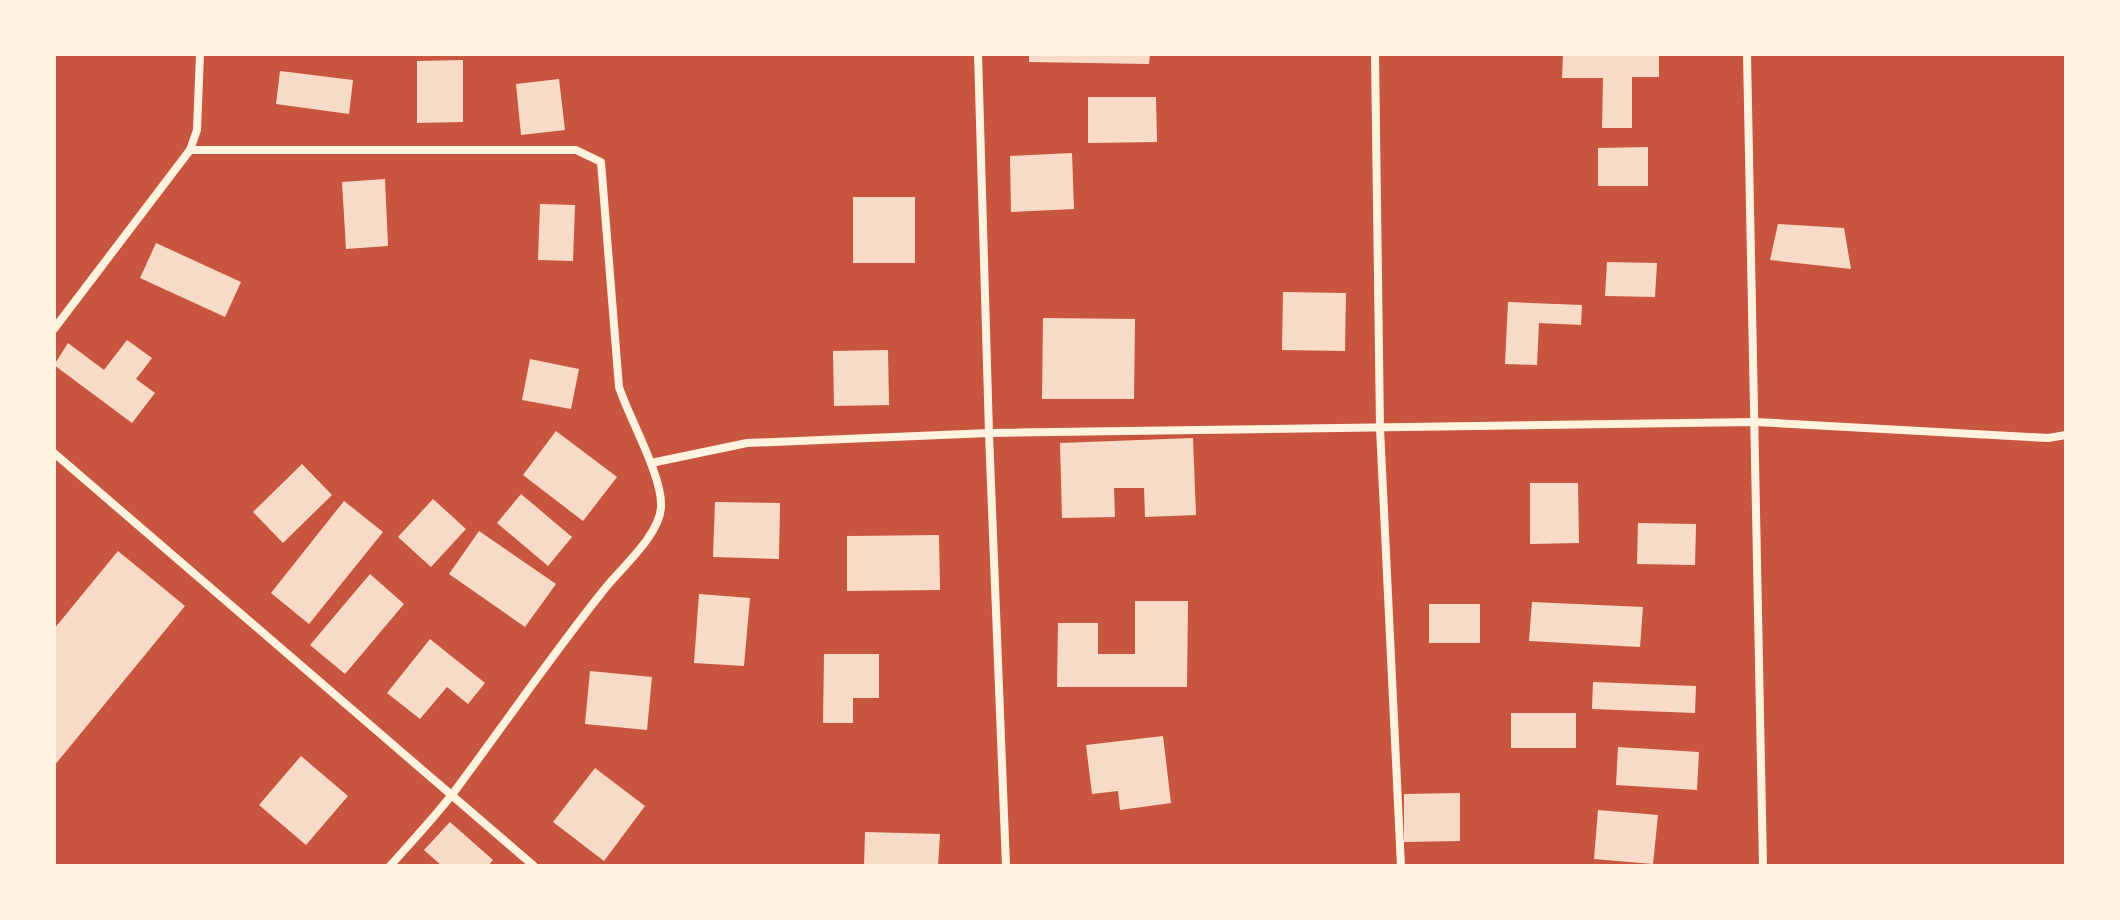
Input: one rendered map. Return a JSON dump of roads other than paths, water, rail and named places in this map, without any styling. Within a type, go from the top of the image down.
[{"type":"street","points":[[54,329],[190,150],[197,130],[200,54]]},
{"type":"street","points":[[978,54],[1006,866]]},
{"type":"street","points":[[1375,54],[1380,428],[1401,866]]},
{"type":"street","points":[[1747,54],[1763,866]]},
{"type":"street","points":[[190,150],[576,150],[601,162],[619,387],[629,417],[651,463],[662,504],[660,519],[451,795],[390,866]]},
{"type":"street","points":[[651,463],[747,443],[989,433],[1755,422],[2048,438],[2066,435]]},
{"type":"street","points":[[54,453],[534,866]]}]
